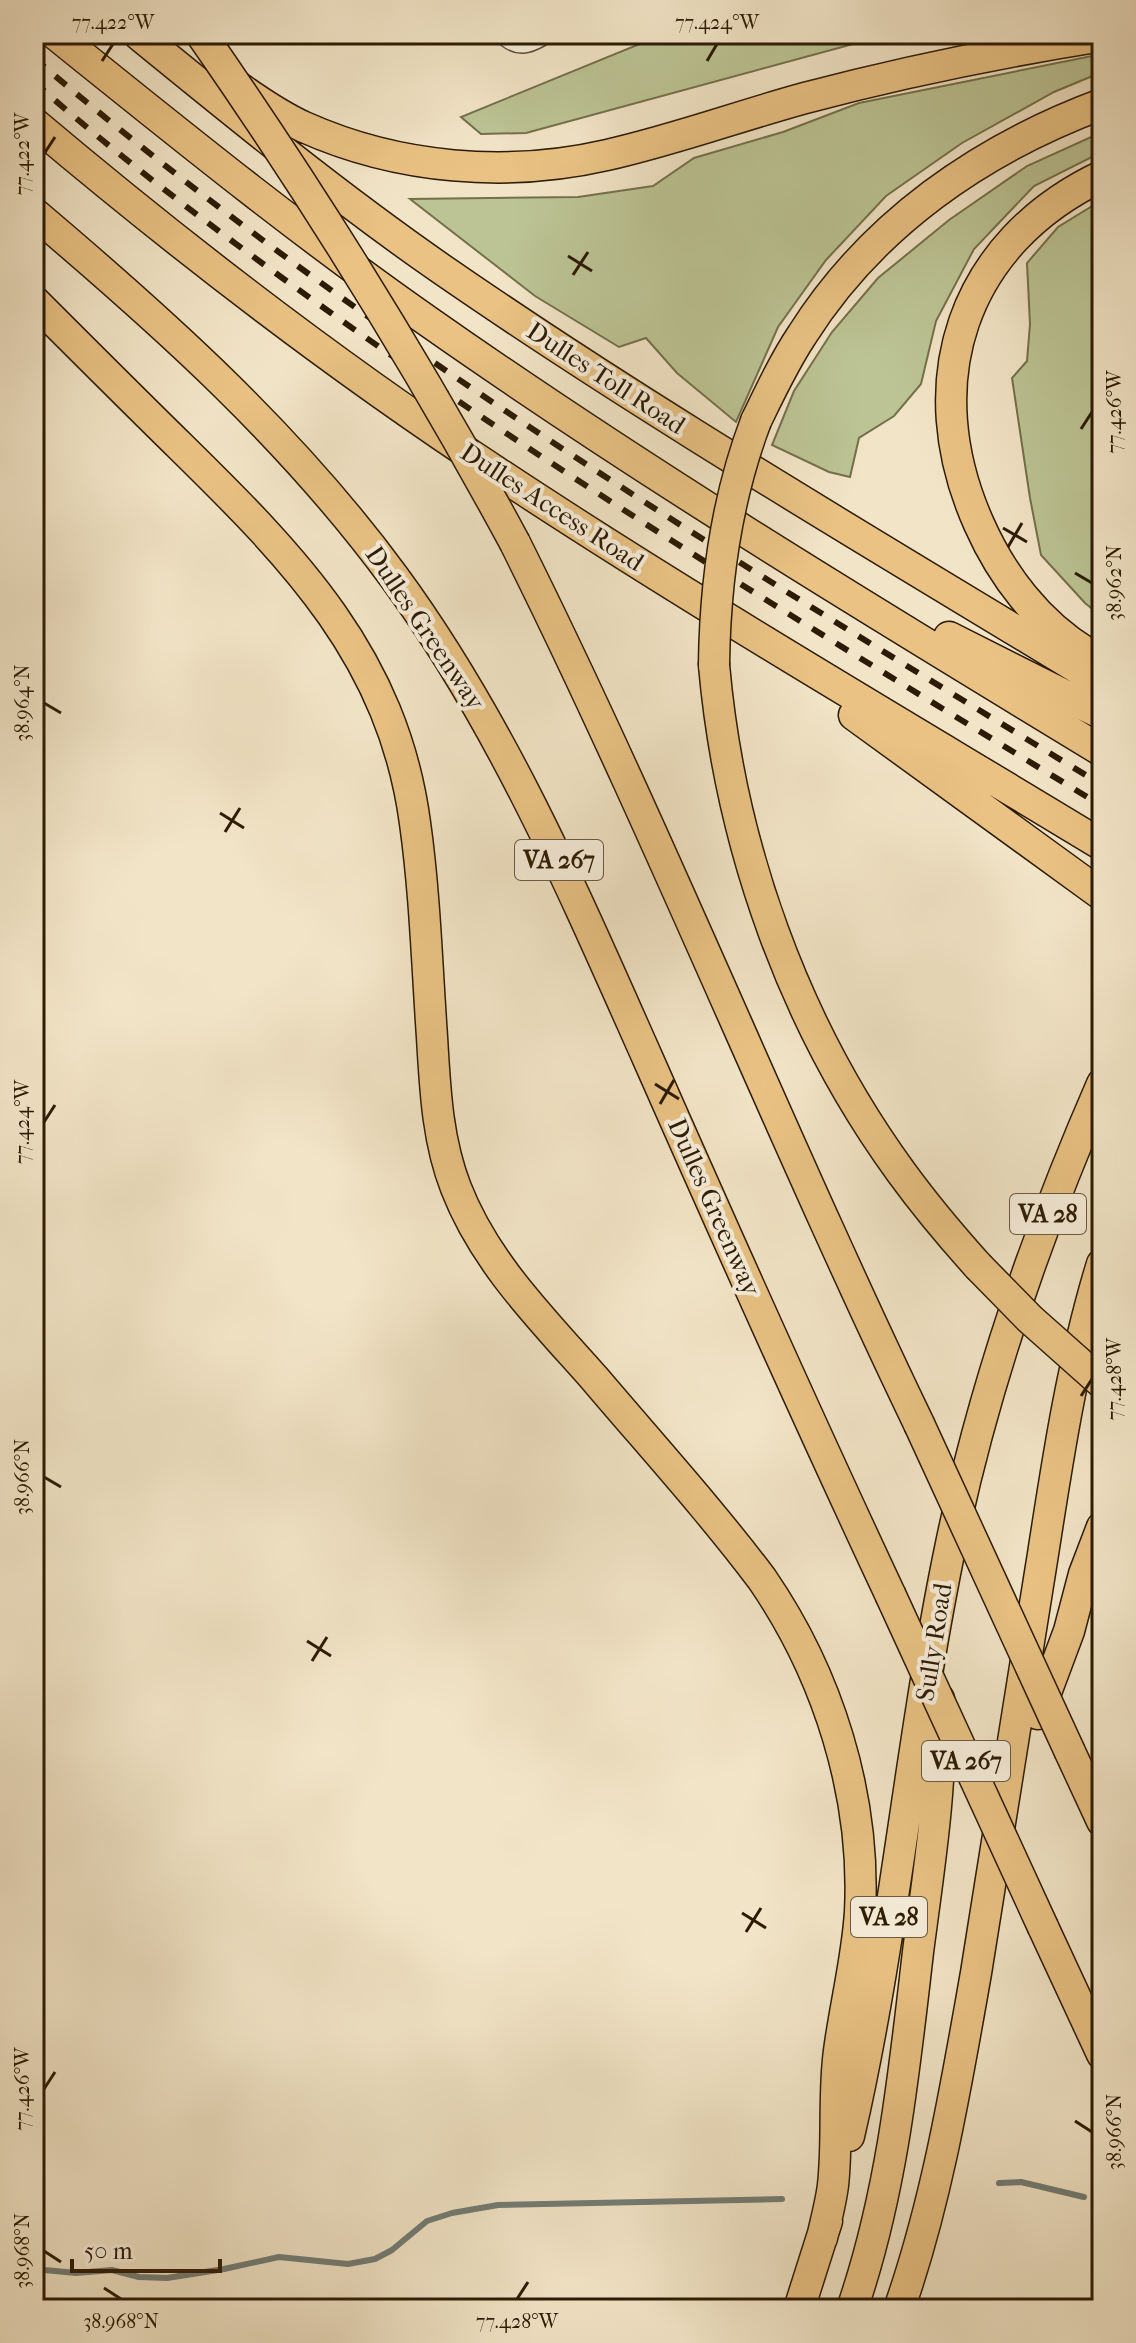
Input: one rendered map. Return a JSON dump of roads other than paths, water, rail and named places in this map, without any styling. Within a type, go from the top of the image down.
[{"type":"highway","points":[[55,34],[254,193],[416,313],[789,560],[1102,751]]},
{"type":"highway","name":"Dulles Toll Road","points":[[138,34],[317,177],[437,266],[555,346],[675,423],[1102,683]]},
{"type":"highway","points":[[168,34],[223,77],[281,116],[305,128],[358,147],[416,160],[497,168],[547,166],[607,155],[863,84],[991,55],[1102,36]]},
{"type":"highway","points":[[201,34],[353,262],[436,401],[515,543],[612,744],[830,1234],[1102,1821]]},
{"type":"highway","points":[[1102,104],[1046,126],[989,155],[941,187],[859,261],[801,335],[756,421],[738,474],[724,535],[716,594],[714,665],[723,742],[739,821],[760,894],[790,973],[828,1052],[875,1134],[925,1204],[978,1266],[1039,1328],[1102,1383]]},
{"type":"highway","name":"Dulles Access Road","points":[[34,123],[147,217],[379,390],[494,470],[688,594],[1102,845]]},
{"type":"highway","points":[[1102,176],[1053,204],[1014,238],[992,264],[965,315],[954,354],[950,396],[959,466],[986,540],[1010,578],[1040,616],[1062,636],[1102,663]]},
{"type":"highway","name":"Dulles Greenway","points":[[34,213],[185,345],[287,447],[331,496],[374,550],[457,671],[511,764],[557,857],[802,1404],[1102,2054]]},
{"type":"highway","points":[[34,301],[266,533],[319,594],[355,650],[394,737],[414,818],[437,1102],[446,1158],[467,1213],[522,1296],[762,1579],[794,1631],[818,1681],[847,1776],[861,1883],[855,1950],[839,2053],[833,2185],[822,2238]]},
{"type":"highway","points":[[664,478],[796,547],[932,628],[1102,714]]},
{"type":"highway","points":[[688,594],[1102,895]]},
{"type":"highway","name":"Sully Road","points":[[799,2309],[822,2238],[860,2087],[941,1593],[964,1484],[1001,1346],[1057,1188],[1102,1084]]},
{"type":"highway","name":"VA 28","points":[[899,2309],[946,2135],[1004,1805],[1060,1449],[1086,1346],[1102,1264]]},
{"type":"highway","points":[[1004,1805],[1069,1631],[1084,1574],[1102,1527]]},
{"type":"highway","points":[[852,2309],[873,2241],[896,2136],[906,2061],[938,1800],[941,1593]]},
{"type":"lane","points":[[496,34],[516,48],[530,49],[555,34]]},
{"type":"waterway","points":[[999,2183],[1021,2182],[1084,2197]]},
{"type":"waterway","points":[[34,2269],[76,2273],[112,2270],[139,2277],[167,2278],[279,2257],[348,2264],[375,2259],[392,2250],[427,2221],[498,2205],[782,2199]]},
{"type":"railway","points":[[34,58],[159,160],[287,258],[419,352],[689,530],[1102,785]]},
{"type":"railway","points":[[34,82],[217,230],[425,378],[712,566],[1102,806]]}]
